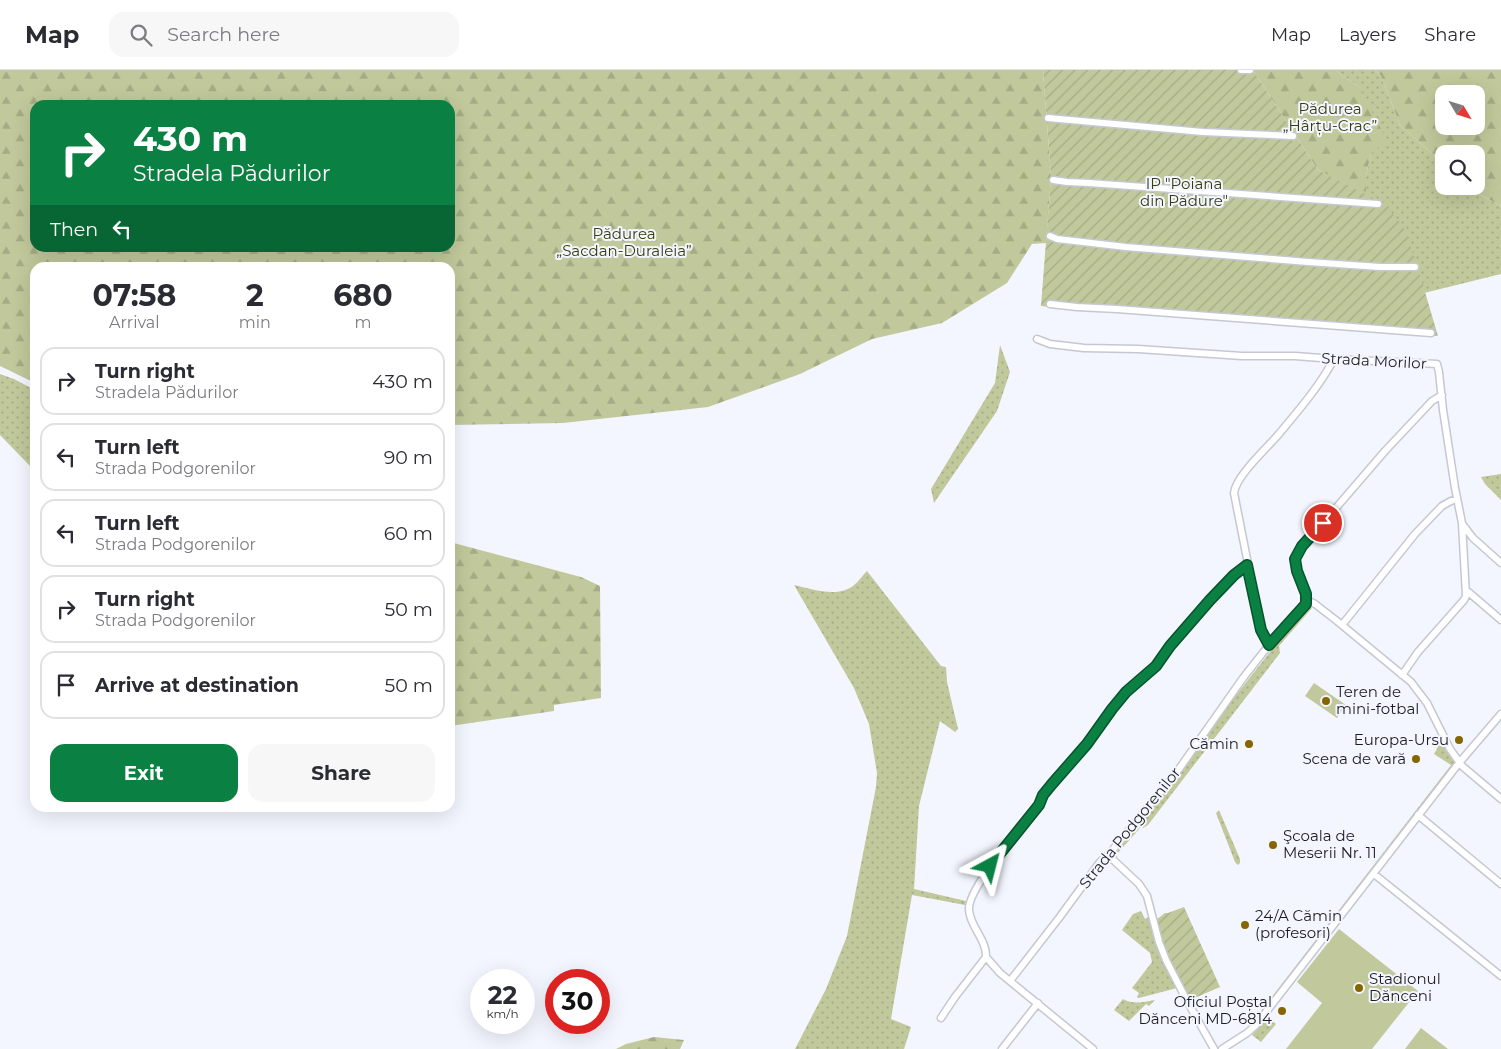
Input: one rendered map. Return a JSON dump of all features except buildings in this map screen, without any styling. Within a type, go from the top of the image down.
[{"type":"street","points":[[1241,70],[1250,70]]},
{"type":"street","points":[[1048,118],[1203,132],[1293,136]]},
{"type":"street","points":[[1052,180],[1298,200],[1378,204]]},
{"type":"street","points":[[1050,236],[1057,239],[1145,248],[1308,262],[1380,267],[1415,267]]},
{"type":"street","points":[[1050,304],[1431,333]]},
{"type":"street","name":"Strada Morilor","points":[[1037,339],[1050,344],[1084,348],[1138,349],[1242,356],[1296,356],[1437,364],[1456,499],[1462,523],[1466,590]]},
{"type":"street","points":[[1269,645],[1261,630],[1247,565],[1234,488],[1245,472],[1276,438],[1316,388],[1334,359]]},
{"type":"street","points":[[1442,395],[1432,402],[1385,451],[1298,552],[1295,565],[1307,600],[1342,625],[1416,688],[1427,703],[1459,763],[1501,799]]},
{"type":"street","points":[[1342,625],[1415,534],[1442,506],[1456,499]]},
{"type":"street","points":[[1462,523],[1470,534],[1501,563]]},
{"type":"street","points":[[1093,1049],[1000,973],[986,957],[985,947],[969,910],[971,899],[986,872],[1039,805],[1043,795],[1087,744],[1119,701],[1135,683],[1156,666],[1170,646],[1210,600],[1234,575],[1247,565]]},
{"type":"street","points":[[1402,675],[1418,652],[1464,600],[1466,590]]},
{"type":"street","points":[[1466,590],[1501,620]]},
{"type":"street","name":"Strada Podgorenilor","points":[[1010,980],[1100,862],[1108,856],[1180,769],[1243,678],[1269,645],[1303,608],[1307,600]]},
{"type":"street","points":[[1222,1049],[1256,1025],[1418,815],[1501,714]]},
{"type":"street","points":[[1418,815],[1501,884]]},
{"type":"street","points":[[1108,856],[1139,884],[1147,896],[1157,936],[1166,960],[1214,1049]]},
{"type":"street","points":[[1374,874],[1501,976]]},
{"type":"street","points":[[941,1018],[955,996],[986,957]]},
{"type":"street","points":[[1002,1049],[1038,1003]]},
{"type":"green space","name":"Pădurea „Sacdan-Duraleia”","points":[[0,70],[1043,70],[1051,177],[1046,243],[1032,244],[1007,283],[942,323],[872,339],[800,374],[708,407],[563,423],[455,425],[455,262],[30,262],[30,381],[0,366]]},
{"type":"green space","name":"IP \"Poiana din Pădure\"","points":[[1043,70],[1253,70],[1318,170],[1383,203],[1403,226],[1417,265],[1438,336],[1041,306],[1051,177]]},
{"type":"green space","name":"Pădurea „Hârțu-Crac”","points":[[1253,70],[1335,70],[1359,87],[1387,140],[1371,154],[1366,175],[1366,195],[1318,170]]},
{"type":"green space","points":[[1335,70],[1375,70],[1381,76],[1400,125],[1435,156],[1435,195],[1481,195],[1501,206],[1501,274],[1424,293],[1417,265],[1383,203],[1366,195],[1366,175],[1371,154],[1359,87]]},
{"type":"green space","name":"Pădurea „Hârțu-Crac”","points":[[1375,70],[1501,70],[1501,206],[1481,195],[1485,195],[1485,145],[1435,145],[1435,156],[1400,125],[1381,76]]},
{"type":"green space","points":[[1000,345],[1010,372],[997,411],[934,503],[931,489],[995,383]]},
{"type":"green space","points":[[0,374],[30,387],[30,466],[0,435]]},
{"type":"green space","points":[[1501,474],[1501,500],[1485,484],[1481,477]]},
{"type":"green space","points":[[455,543],[581,577],[600,586],[601,698],[554,705],[554,711],[455,725]]},
{"type":"green space","points":[[867,571],[941,666],[946,667],[947,682],[958,729],[955,732],[940,721],[919,806],[914,889],[966,901],[965,905],[912,895],[891,1019],[911,1027],[904,1049],[795,1049],[826,989],[847,936],[876,787],[877,773],[869,724],[854,688],[794,585],[824,592],[847,590]]},
{"type":"green space","points":[[1309,606],[1312,608],[1279,646],[1280,653],[1148,825],[1143,828],[1141,827],[1117,854],[1117,857],[1113,855],[1188,762],[1221,714]]},
{"type":"green space","name":"Teren de mini-fotbal","points":[[1314,683],[1346,705],[1337,718],[1305,696]]},
{"type":"green space","points":[[1442,740],[1454,765],[1252,1026],[1247,1029],[1451,765],[1434,754]]},
{"type":"green space","points":[[1219,810],[1240,859],[1238,865],[1235,862],[1216,813]]},
{"type":"green space","points":[[1184,907],[1220,987],[1190,1000],[1165,953],[1156,920],[1165,913]]},
{"type":"green space","points":[[1141,911],[1145,919],[1150,916],[1156,943],[1177,988],[1139,998],[1137,997],[1139,993],[1132,988],[1152,962],[1150,953],[1122,930],[1133,914]]},
{"type":"green space","name":"Stadionul Dănceni","points":[[1339,929],[1418,991],[1372,1049],[1286,1049],[1322,1003],[1297,982]]},
{"type":"green space","points":[[1123,999],[1135,1002],[1155,1000],[1149,1006],[1146,1004],[1129,1021],[1114,1010]]},
{"type":"green space","points":[[1270,1019],[1276,1024],[1261,1042],[1252,1035],[1265,1020]]},
{"type":"green space","points":[[1421,1028],[1448,1049],[1405,1049]]},
{"type":"green space","points":[[654,1037],[684,1040],[680,1049],[616,1049],[626,1044]]},
{"type":"place","name":"Teren de mini-fotbal","points":[[1326,701]]},
{"type":"place","name":"Europa-Ursu","points":[[1459,740]]},
{"type":"place","name":"Cămin","points":[[1249,744]]},
{"type":"place","name":"Scena de vară","points":[[1416,759]]},
{"type":"place","name":"Şcoala de Meserii Nr. 11","points":[[1273,845]]},
{"type":"place","name":"24/A Cămin (profesori)","points":[[1245,925]]},
{"type":"place","name":"Stadionul Dănceni","points":[[1359,988]]},
{"type":"place","name":"Oficiul Poștal Dănceni MD-6814","points":[[1282,1011]]},
{"type":"route","points":[[990,866],[1039,805],[1043,795],[1087,744],[1126,692],[1156,666],[1170,646],[1210,600],[1234,575],[1247,565],[1261,630],[1269,645],[1306,604],[1306,594],[1295,565],[1295,559],[1302,546],[1323,523]]}]
